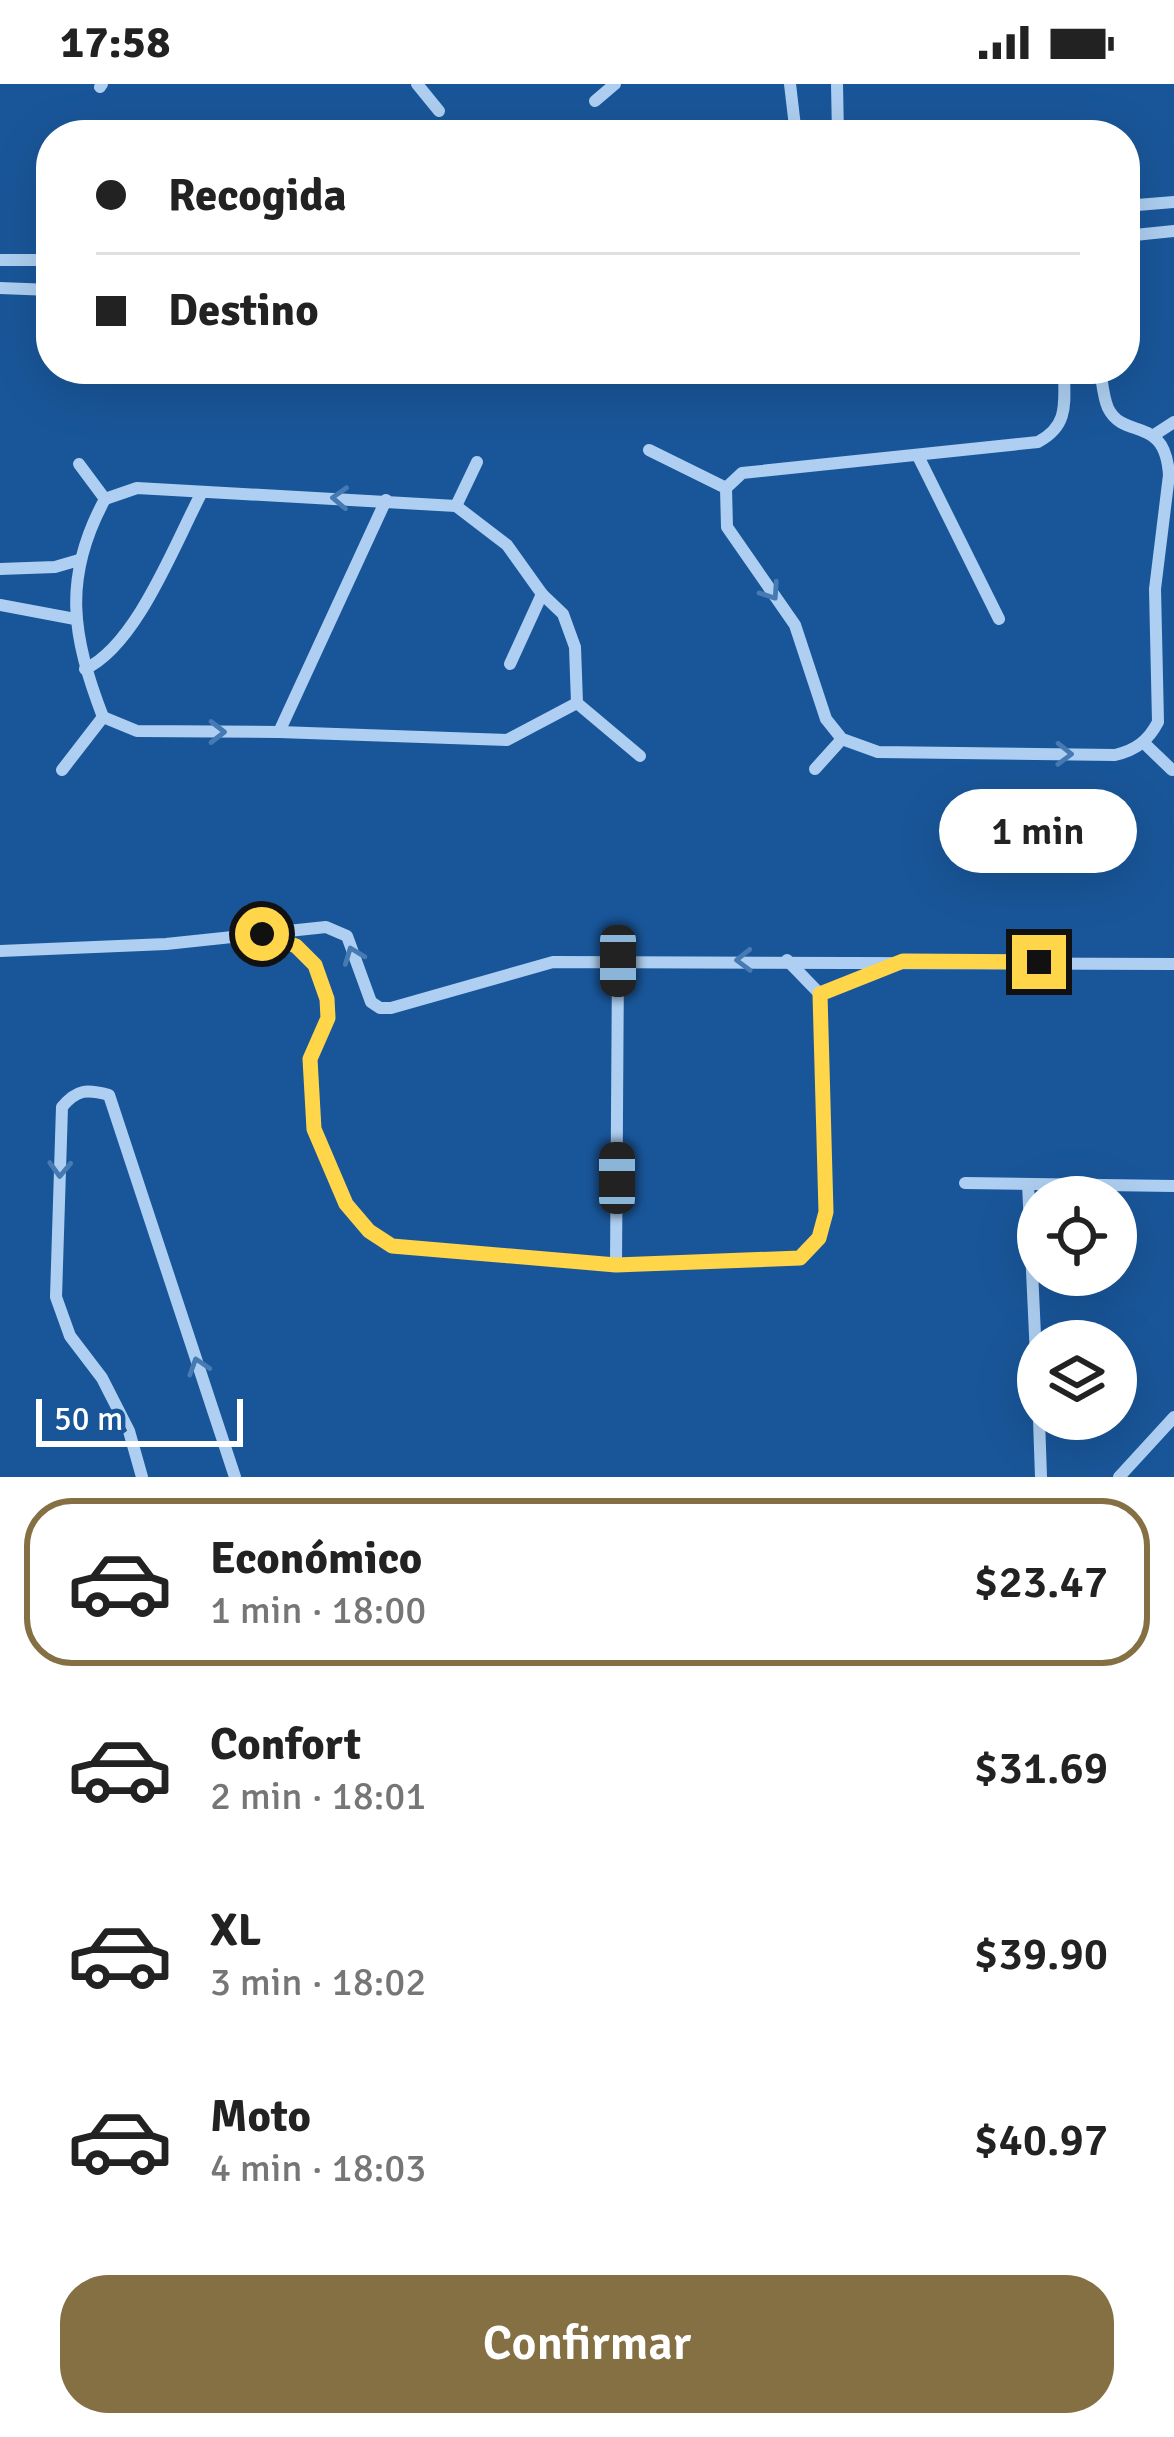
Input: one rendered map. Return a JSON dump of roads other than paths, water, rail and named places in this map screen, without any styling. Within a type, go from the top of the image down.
[{"type":"street","points":[[417,84],[439,111]]},
{"type":"street","points":[[595,101],[615,84]]},
{"type":"street","points":[[790,84],[794,120]]},
{"type":"street","points":[[837,84],[838,120]]},
{"type":"street","points":[[1140,205],[1174,202]]},
{"type":"street","points":[[1140,234],[1174,231]]},
{"type":"street","points":[[0,260],[36,260]]},
{"type":"street","points":[[0,289],[36,290]]},
{"type":"street","points":[[1064,384],[1064,405],[1054,433],[1038,442],[742,473],[726,488],[727,527],[795,625],[826,719],[842,739],[878,752],[973,754],[1115,755],[1144,742],[1158,722],[1155,590],[1168,457],[1154,435],[1115,416],[1108,408],[1103,384]]},
{"type":"street","points":[[1154,435],[1174,422]]},
{"type":"street","points":[[650,449],[726,488]]},
{"type":"street","points":[[917,456],[999,619]]},
{"type":"street","points":[[456,506],[477,462]]},
{"type":"street","points":[[79,464],[105,499]]},
{"type":"street","points":[[577,703],[507,740],[137,731],[103,717],[85,669],[75,619],[79,560],[105,499],[136,488],[456,506],[507,545],[542,594],[563,614],[575,647],[577,703],[640,756]]},
{"type":"street","points":[[85,669],[106,659],[130,628],[202,492]]},
{"type":"street","points":[[279,732],[386,500]]},
{"type":"street","points":[[0,569],[55,567],[79,560]]},
{"type":"street","points":[[510,664],[542,594]]},
{"type":"street","points":[[0,605],[75,619]]},
{"type":"street","points":[[62,770],[103,717]]},
{"type":"street","points":[[814,770],[842,739]]},
{"type":"street","points":[[1144,742],[1172,770]]},
{"type":"street","points":[[0,951],[166,944],[326,927],[347,936],[370,1001],[380,1008],[553,962],[1174,964]]},
{"type":"street","points":[[262,934],[296,946],[315,965],[328,1018],[310,1059],[314,1129],[346,1204],[369,1231],[392,1246],[616,1265],[800,1258],[819,1238],[826,1212],[820,994],[787,960]]},
{"type":"street","points":[[616,1265],[618,961]]},
{"type":"street","points":[[820,994],[903,961]]},
{"type":"street","points":[[142,1477],[129,1431],[102,1378],[70,1336],[56,1297],[62,1107],[73,1094],[88,1090],[109,1095],[235,1477]]},
{"type":"street","points":[[964,1184],[1017,1184]]},
{"type":"street","points":[[1137,1185],[1174,1186]]},
{"type":"street","points":[[1119,1477],[1174,1417]]},
{"type":"street","points":[[1040,1440],[1042,1477]]}]
